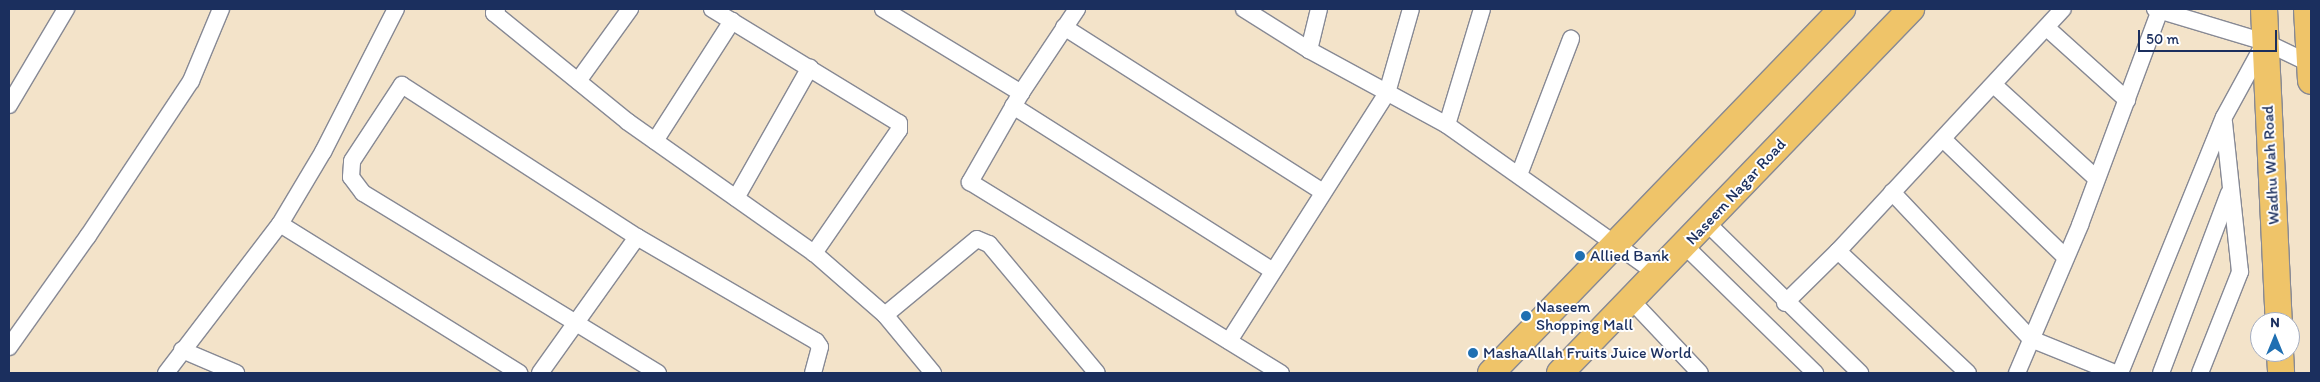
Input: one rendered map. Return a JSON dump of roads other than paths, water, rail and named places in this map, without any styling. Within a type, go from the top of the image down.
[{"type":"main road","points":[[1491,373],[1619,243],[1842,9]]},
{"type":"main road","name":"Naseem Nagar Road","points":[[1560,373],[1631,300],[1655,272],[1685,246],[1911,9]]},
{"type":"main road","name":"Wadhu Wah Road","points":[[2264,9],[2278,312]]},
{"type":"main road","points":[[2308,9],[2311,70]]},
{"type":"street","points":[[9,105],[66,9]]},
{"type":"street","points":[[9,347],[88,236],[191,81],[221,9]]},
{"type":"street","points":[[166,373],[280,224],[323,152],[396,9]]},
{"type":"street","points":[[496,9],[494,13],[655,141],[814,253],[885,315],[933,373]]},
{"type":"street","points":[[578,81],[630,9]]},
{"type":"street","points":[[712,9],[894,117],[899,123],[899,130],[814,253]]},
{"type":"street","points":[[883,9],[1273,271]]},
{"type":"street","points":[[1244,9],[1309,50],[1447,125],[1619,243],[1655,272]]},
{"type":"street","points":[[1309,50],[1319,9]]},
{"type":"street","points":[[1229,341],[1387,92],[1411,9]]},
{"type":"street","points":[[1447,125],[1482,9]]},
{"type":"street","points":[[1785,303],[1838,251],[2063,9]]},
{"type":"street","points":[[2016,373],[2098,179],[2158,9],[2265,42],[2311,70]]},
{"type":"street","points":[[1074,10],[1017,100],[970,182],[1280,373]]},
{"type":"street","points":[[655,141],[732,21]]},
{"type":"street","points":[[1064,27],[1323,192]]},
{"type":"street","points":[[2047,28],[2127,100]]},
{"type":"street","points":[[1519,175],[1571,39]]},
{"type":"street","points":[[2120,373],[2224,117],[2265,42]]},
{"type":"street","points":[[736,198],[810,67]]},
{"type":"street","points":[[658,373],[363,193],[351,177],[352,161],[402,85],[637,237],[816,341],[820,347],[813,373]]},
{"type":"street","points":[[1994,85],[2098,179]]},
{"type":"street","points":[[2200,373],[2240,272],[2224,117]]},
{"type":"street","points":[[1942,139],[2065,257]]},
{"type":"street","points":[[2161,373],[2231,189]]},
{"type":"street","points":[[1892,192],[2031,339],[2115,373]]},
{"type":"street","points":[[1706,222],[1785,303],[1860,373]]},
{"type":"street","points":[[280,224],[518,373]]},
{"type":"street","points":[[540,373],[637,237]]},
{"type":"street","points":[[885,315],[977,239],[984,240],[1097,373]]},
{"type":"street","points":[[1685,246],[1815,373]]},
{"type":"street","points":[[1838,251],[1968,373]]},
{"type":"street","points":[[1631,300],[1700,373]]},
{"type":"street","points":[[182,350],[236,373]]},
{"type":"place","name":"Allied Bank","points":[[1580,256]]},
{"type":"place","name":"Naseem Shopping Mall","points":[[1526,316]]},
{"type":"place","name":"MashaAllah Fruits Juice World","points":[[1473,353]]}]
